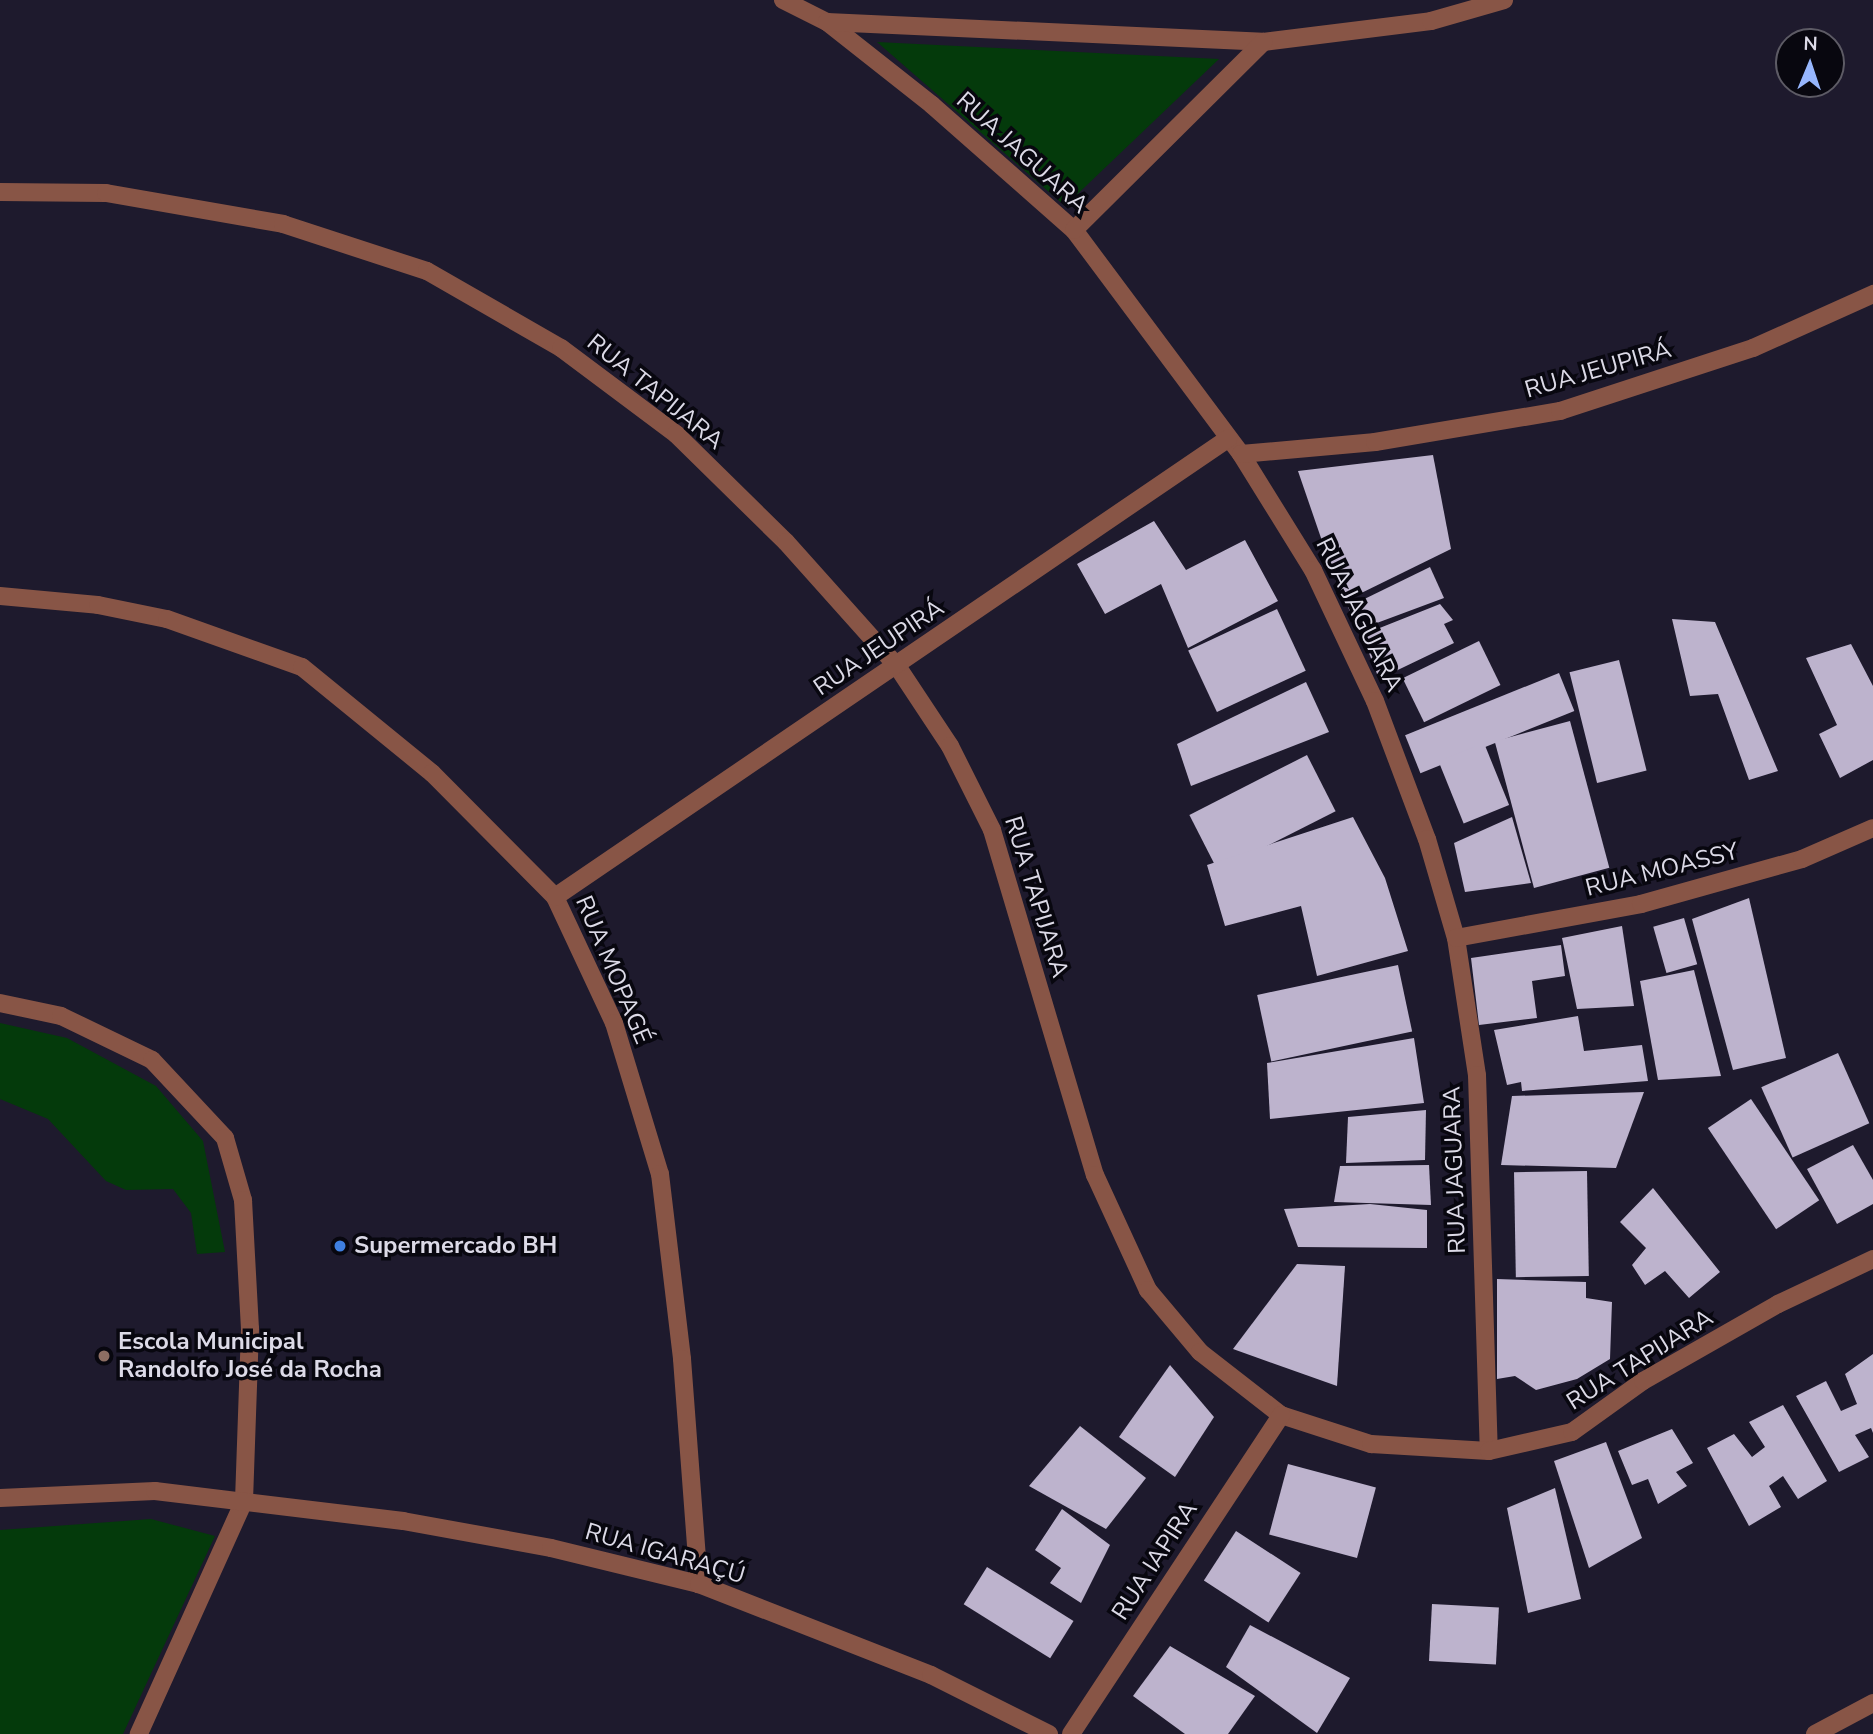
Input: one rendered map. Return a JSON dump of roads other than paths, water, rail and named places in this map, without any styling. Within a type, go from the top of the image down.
[{"type":"street","name":"RUA JAGUARA","points":[[783,0],[827,22],[932,105],[1074,230],[1241,454],[1313,570],[1375,701],[1427,839],[1456,938],[1477,1074],[1489,1451]]},
{"type":"street","points":[[827,22],[1263,42],[1431,21],[1504,0]]},
{"type":"street","points":[[1074,230],[1263,42]]},
{"type":"street","name":"RUA TAPIJARA","points":[[0,192],[106,193],[283,224],[427,271],[561,348],[676,434],[786,542],[897,666],[950,746],[992,830],[1095,1175],[1148,1290],[1200,1352],[1281,1415],[1371,1444],[1489,1451],[1572,1432],[1654,1375],[1778,1304],[1873,1259]]},
{"type":"street","name":"RUA JEUPIRÁ","points":[[1241,454],[1375,442],[1560,411],[1753,348],[1873,294]]},
{"type":"street","name":"RUA JEUPIRÁ","points":[[555,897],[1229,438]]},
{"type":"street","name":"RUA MOPAGÉ","points":[[0,596],[98,605],[167,619],[302,667],[432,772],[555,897],[614,1023],[660,1174],[682,1359],[699,1584]]},
{"type":"street","name":"RUA MOASSY","points":[[1456,938],[1642,904],[1802,859],[1873,828]]},
{"type":"street","points":[[0,1003],[61,1016],[152,1060],[225,1138],[243,1200],[249,1269],[244,1501],[139,1734]]},
{"type":"street","name":"RUA IAPIRA","points":[[1071,1734],[1281,1415]]},
{"type":"street","name":"RUA IGARAÇÚ","points":[[0,1498],[155,1491],[416,1523],[551,1548],[699,1584],[932,1675],[1049,1734]]},
{"type":"street","points":[[1815,1734],[1873,1703]]},
{"type":"place","name":"Supermercado BH","points":[[340,1246]]},
{"type":"place","name":"Escola Municipal Randolfo José da Rocha","points":[[104,1356]]}]
